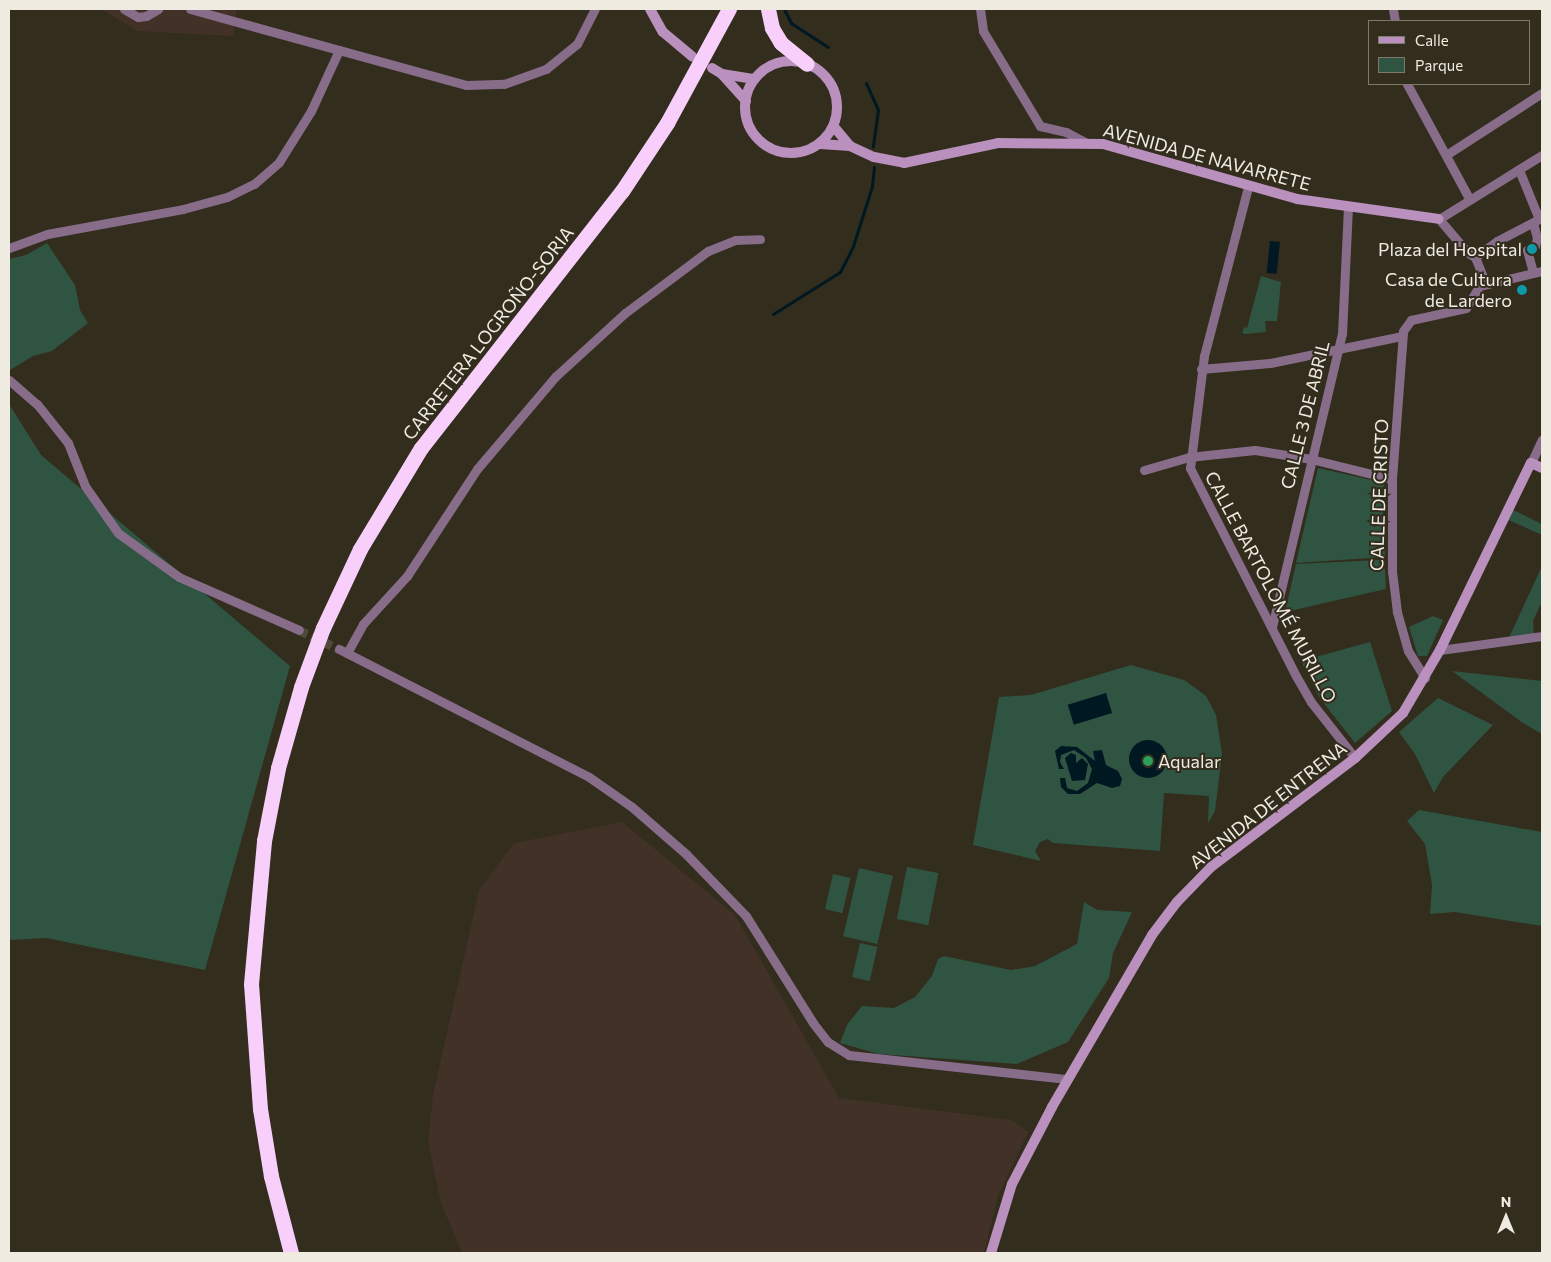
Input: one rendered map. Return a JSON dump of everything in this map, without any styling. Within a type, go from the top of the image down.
[{"type":"highway","name":"CARRETERA LOGROÑO-SORIA","points":[[291,1253],[271,1176],[260,1109],[251,984],[264,841],[282,753],[301,687],[323,628],[360,549],[420,448],[622,191],[672,116],[728,9]]},
{"type":"highway","points":[[768,9],[772,28],[781,43],[807,64]]},
{"type":"street","points":[[124,9],[138,17],[146,16],[158,9]]},
{"type":"street","points":[[190,9],[466,85],[504,84],[546,69],[577,44],[595,9]]},
{"type":"street","points":[[650,9],[663,32],[692,56]]},
{"type":"street","points":[[980,9],[983,31],[1040,126],[1066,132],[1087,143]]},
{"type":"street","points":[[9,248],[47,234],[184,209],[227,197],[254,184],[279,162],[311,111],[339,50]]},
{"type":"street","points":[[820,144],[833,126],[838,106],[834,89],[824,75],[807,64],[792,61],[775,64],[755,79],[746,101],[746,117],[752,132],[770,148],[795,153],[820,144],[850,146]]},
{"type":"street","points":[[712,68],[722,74],[746,101]]},
{"type":"street","points":[[722,74],[755,79]]},
{"type":"street","points":[[1408,85],[1469,198]]},
{"type":"street","points":[[1446,154],[1542,93]]},
{"type":"street","points":[[833,126],[850,146]]},
{"type":"street","name":"AVENIDA DE NAVARRETE","points":[[850,146],[874,157],[904,163],[998,143],[1087,143],[1122,148],[1248,187],[1348,208],[1439,219]]},
{"type":"street","points":[[1490,283],[1475,258],[1468,253],[1439,219],[1469,198],[1542,155]]},
{"type":"street","points":[[1475,258],[1497,241],[1538,219],[1519,170]]},
{"type":"street","name":"CALLE BARTOLOMÉ MURILLO","points":[[1248,187],[1201,369],[1190,457],[1192,476],[1311,702],[1355,758]]},
{"type":"street","name":"CALLE 3 DE ABRIL","points":[[1272,627],[1343,324],[1348,208]]},
{"type":"street","points":[[1532,223],[1540,237],[1535,246],[1527,250],[1532,272]]},
{"type":"street","points":[[760,239],[735,240],[708,252],[626,313],[556,376],[477,469],[407,576],[363,624],[343,651],[589,777],[632,807],[686,854],[746,916],[813,1023],[828,1042],[849,1055],[1068,1079]]},
{"type":"street","points":[[1201,369],[1270,363],[1401,336],[1411,320],[1466,308],[1479,286],[1542,271]]},
{"type":"street","name":"CALLE DE CRISTO","points":[[1401,336],[1392,479],[1394,594],[1408,651],[1425,678]]},
{"type":"street","points":[[9,380],[37,404],[68,442],[85,486],[118,533],[179,577],[299,630]]},
{"type":"street","name":"AVENIDA DE ENTRENA","points":[[991,1253],[1012,1184],[1068,1079],[1152,935],[1177,902],[1225,856],[1355,758],[1403,714],[1440,650],[1542,439]]},
{"type":"street","points":[[1144,470],[1190,457],[1255,450],[1311,459],[1392,479]]},
{"type":"street","points":[[1531,463],[1542,468]]},
{"type":"street","points":[[1440,650],[1542,636]]},
{"type":"shaded area","points":[[101,9],[237,9],[233,36],[137,31]]},
{"type":"shaded area","points":[[622,822],[735,915],[839,1098],[1011,1120],[1028,1132],[998,1196],[984,1253],[462,1253],[441,1203],[428,1142],[433,1095],[479,890],[514,843]]},
{"type":"green space","points":[[47,243],[75,285],[80,310],[88,323],[52,351],[33,356],[10,370],[9,259],[26,255]]},
{"type":"green space","points":[[1261,276],[1281,282],[1277,321],[1265,321],[1266,332],[1245,334],[1242,333],[1244,327],[1247,328]]},
{"type":"green space","points":[[9,404],[41,455],[290,666],[205,970],[46,938],[9,940]]},
{"type":"green space","points":[[1318,468],[1385,483],[1382,490],[1385,557],[1296,563]]},
{"type":"green space","points":[[1509,508],[1542,524],[1542,535],[1504,518]]},
{"type":"green space","points":[[1379,560],[1380,566],[1385,569],[1386,589],[1285,612],[1296,564]]},
{"type":"green space","points":[[1542,566],[1542,601],[1533,621],[1534,637],[1507,642]]},
{"type":"green space","points":[[1433,616],[1443,620],[1427,656],[1418,656],[1409,627]]},
{"type":"green space","points":[[1370,642],[1392,711],[1355,743],[1319,697],[1301,661]]},
{"type":"green space","name":"Aqualar","points":[[1131,665],[1184,680],[1206,696],[1216,715],[1222,754],[1215,811],[1208,823],[1209,796],[1164,793],[1160,851],[1053,843],[1048,839],[1040,842],[1035,851],[1041,861],[973,845],[999,697],[1031,695]]},
{"type":"green space","points":[[1452,671],[1542,681],[1542,734],[1523,723]]},
{"type":"green space","points":[[1438,698],[1493,725],[1443,777],[1434,793],[1415,754],[1399,732]]},
{"type":"green space","points":[[1419,810],[1542,832],[1542,926],[1455,912],[1430,914],[1432,885],[1425,844],[1407,821]]},
{"type":"green space","points":[[907,867],[938,873],[928,925],[897,919]]},
{"type":"green space","points":[[859,868],[893,876],[877,944],[843,936]]},
{"type":"green space","points":[[833,874],[851,878],[842,913],[825,909]]},
{"type":"green space","points":[[1084,902],[1097,910],[1132,912],[1113,953],[1109,978],[1068,1042],[1017,1064],[879,1054],[840,1043],[847,1025],[862,1006],[894,1008],[915,997],[932,976],[938,959],[944,956],[1011,970],[1035,966],[1077,944]]},
{"type":"green space","points":[[860,943],[878,947],[870,981],[852,977]]},
{"type":"water","points":[[1270,241],[1280,242],[1277,274],[1267,273]]},
{"type":"water","points":[[1106,693],[1112,713],[1074,725],[1068,705]]},
{"type":"water","name":"Aqualar","points":[[1148,740],[1161,746],[1167,759],[1161,772],[1148,778],[1135,772],[1129,759],[1135,746]]},
{"type":"water","points":[[1061,746],[1077,747],[1095,761],[1093,751],[1102,750],[1106,765],[1118,771],[1122,779],[1120,786],[1112,788],[1097,783],[1080,794],[1068,794],[1061,787],[1060,778],[1065,778],[1067,788],[1077,791],[1088,783],[1092,769],[1086,758],[1074,750],[1061,755],[1060,762],[1064,769],[1059,769],[1055,751]]},
{"type":"water","points":[[1071,753],[1076,755],[1076,763],[1082,758],[1088,764],[1085,780],[1072,781],[1065,758]]},
{"type":"waterway","points":[[784,9],[791,23],[828,47]]},
{"type":"waterway","points":[[866,83],[878,110],[873,147]]},
{"type":"waterway","points":[[773,314],[840,272],[853,246],[872,186],[874,167]]},
{"type":"tunnel","points":[[299,630],[339,649]]},
{"type":"place","name":"Plaza del Hospital","points":[[1532,249]]},
{"type":"place","name":"Casa de Cultura de Lardero","points":[[1522,290]]},
{"type":"place","name":"Aqualar","points":[[1148,761]]}]
